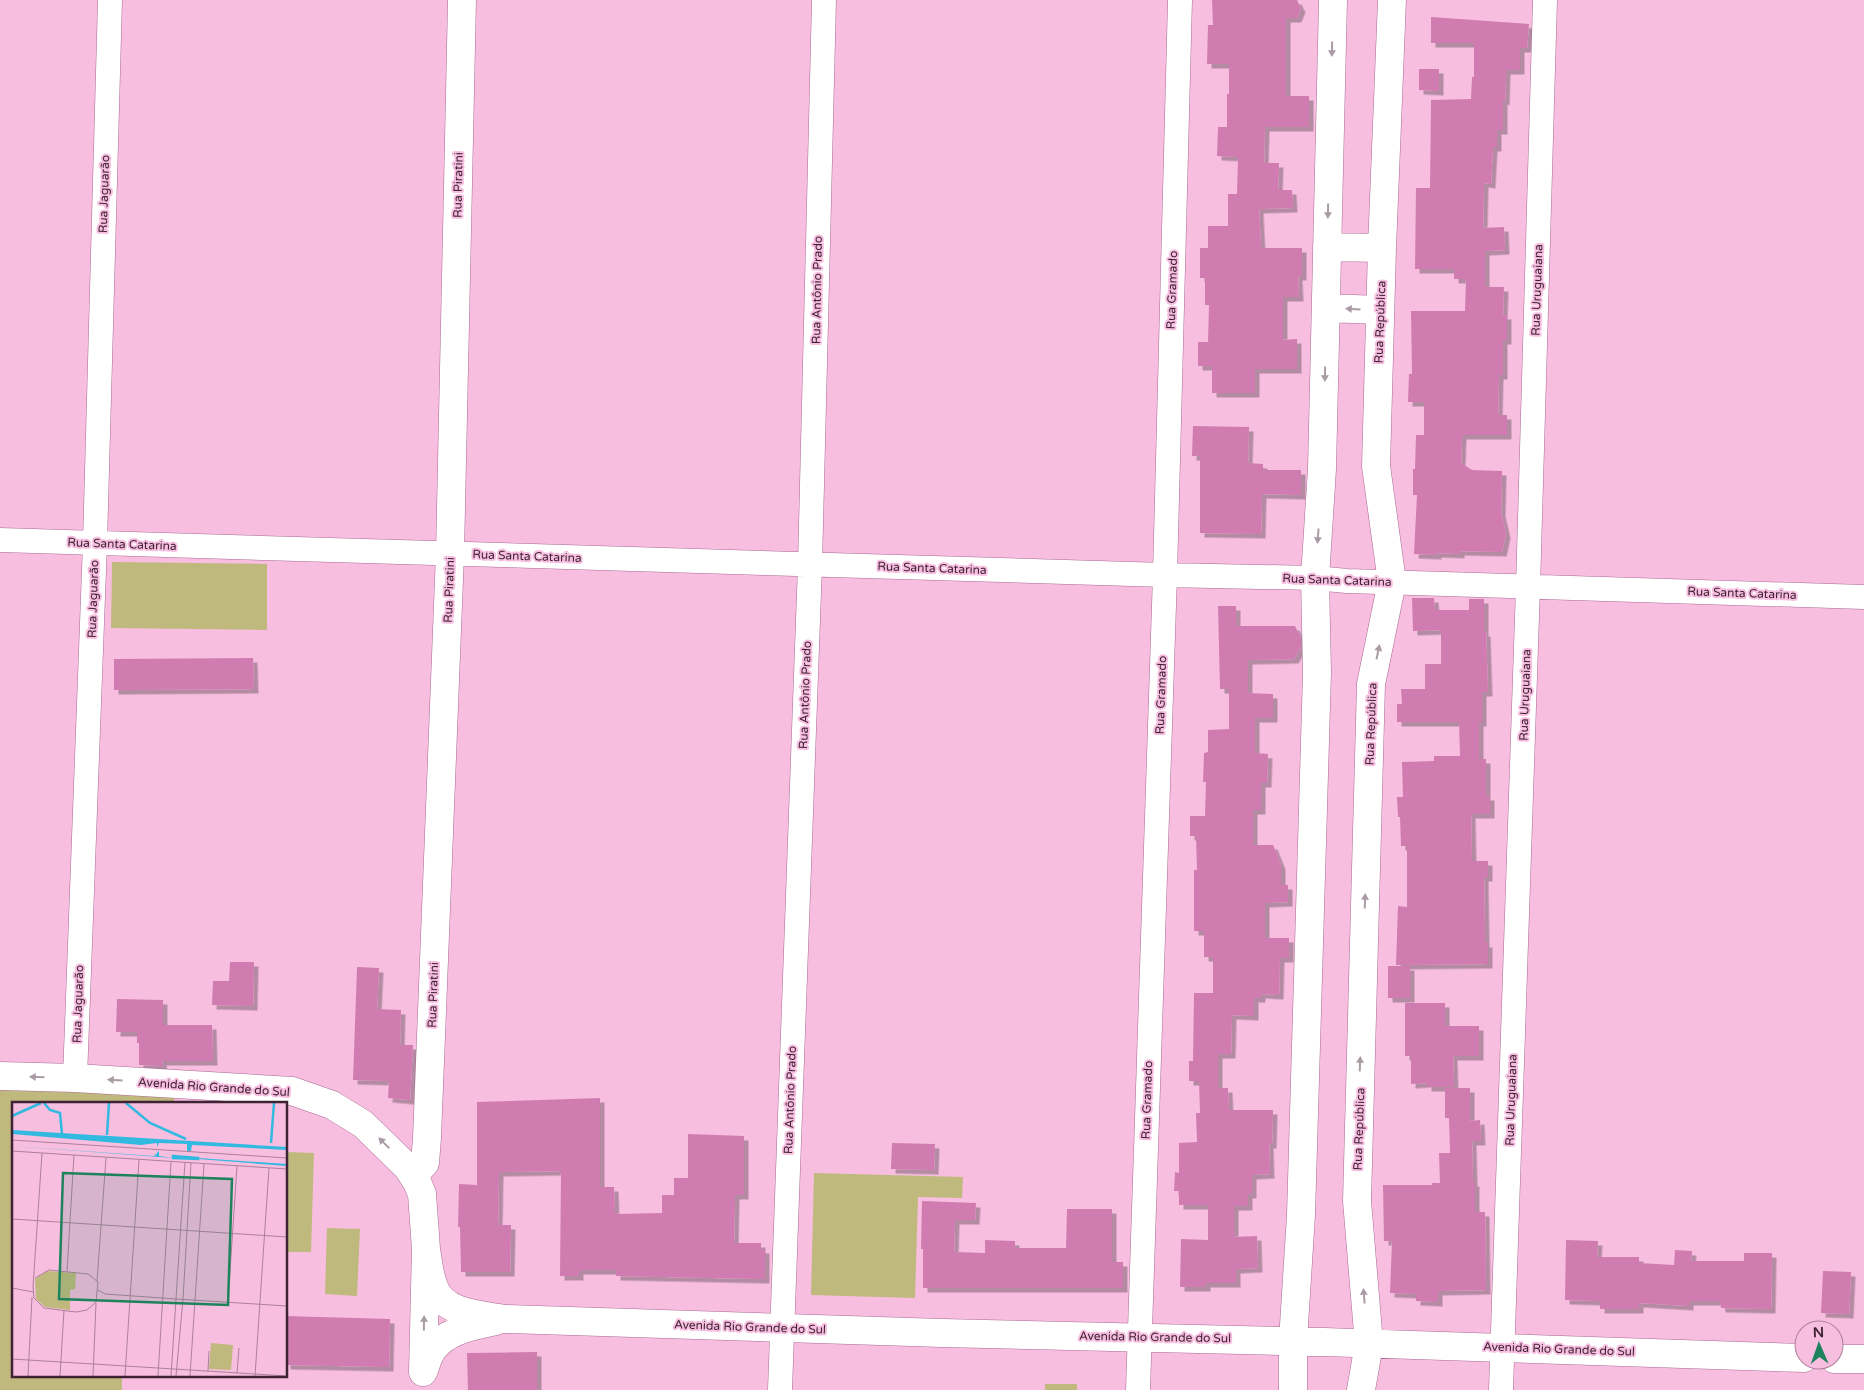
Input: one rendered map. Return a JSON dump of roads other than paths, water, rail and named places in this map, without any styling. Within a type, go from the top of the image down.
[{"type":"street","name":"Rua Jaguarão","points":[[75,1078],[95,543],[110,0]]},
{"type":"street","name":"Rua Piratini","points":[[413,1176],[425,1163],[427,1138],[450,554],[462,0]]},
{"type":"street","name":"Rua Antônio Prado","points":[[780,1390],[810,565],[824,0]]},
{"type":"street","name":"Rua Gramado","points":[[1138,1390],[1165,575],[1180,0]]},
{"type":"street","points":[[1293,1390],[1293,1341],[1301,1215],[1317,683],[1315,578],[1322,469],[1333,0]]},
{"type":"street","name":"Rua República","points":[[1361,1390],[1370,1344],[1357,1201],[1371,684],[1392,582],[1376,466],[1392,0]]},
{"type":"street","name":"Rua Uruguaiana","points":[[1501,1390],[1546,0]]},
{"type":"street","points":[[1327,246],[1382,248]]},
{"type":"street","points":[[1326,308],[1380,310]]},
{"type":"street","name":"Rua Santa Catarina","points":[[0,540],[810,565],[1315,578],[1528,587],[1864,597]]},
{"type":"street","name":"Avenida Rio Grande do Sul","points":[[0,1076],[75,1078],[292,1091],[332,1105],[364,1124],[398,1157],[413,1176],[422,1194],[426,1249],[421,1381]]},
{"type":"street","name":"Avenida Rio Grande do Sul","points":[[426,1249],[434,1288],[441,1299],[460,1311],[505,1319],[1503,1347],[1794,1358]]},
{"type":"street","name":"Avenida Rio Grande do Sul","points":[[421,1381],[430,1353],[440,1341],[452,1333],[505,1319]]},
{"type":"street","points":[[1844,1359],[1864,1360],[1864,1350]]}]
